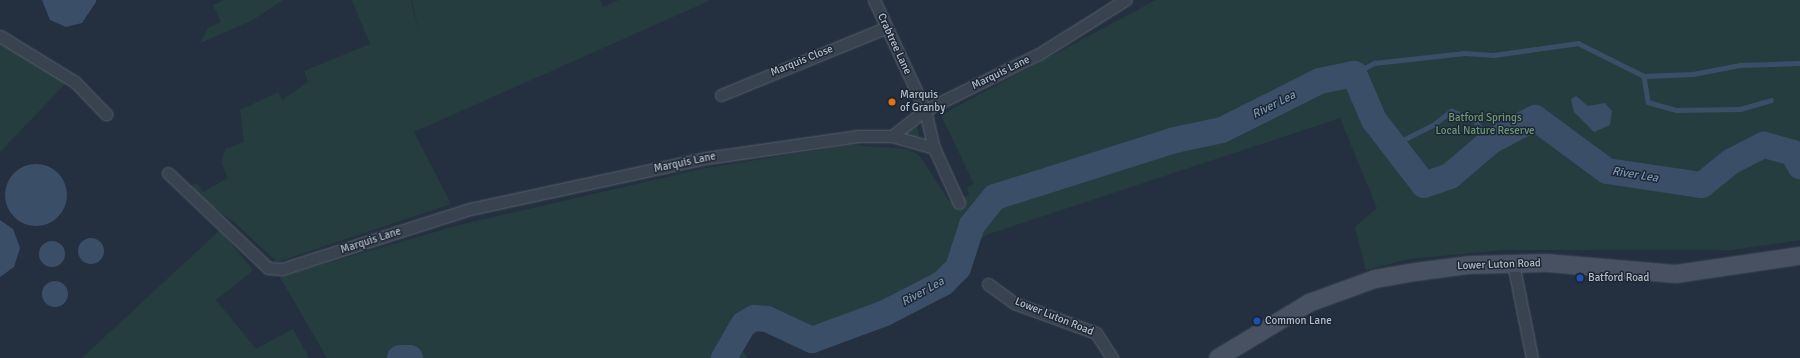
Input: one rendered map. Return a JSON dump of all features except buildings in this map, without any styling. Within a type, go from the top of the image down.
[{"type":"main road","name":"Lower Luton Road","points":[[1218,358],[1262,328],[1340,290],[1408,273],[1513,263],[1567,264],[1676,274],[1800,256]]},
{"type":"street","name":"Crabtree Lane","points":[[874,0],[885,28],[925,110],[934,148],[959,203]]},
{"type":"street","name":"Marquis Lane","points":[[168,174],[268,268],[282,269],[470,209],[706,158],[858,136],[892,136],[925,110],[1039,54],[1125,0]]},
{"type":"street","name":"Marquis Close","points":[[721,95],[885,28]]},
{"type":"street","points":[[0,36],[75,82],[106,114]]},
{"type":"street","points":[[892,136],[934,148]]},
{"type":"street","points":[[1513,263],[1532,358]]},
{"type":"street","name":"Lower Luton Road","points":[[988,284],[1014,303],[1096,333],[1112,358]]},
{"type":"green space","points":[[224,0],[283,0],[251,21],[200,43],[208,28],[221,22],[213,5]]},
{"type":"green space","points":[[352,0],[411,0],[421,42],[412,0],[600,0],[603,7],[619,0],[711,0],[414,132],[451,204],[277,262],[235,223],[187,188],[197,183],[203,192],[228,178],[221,162],[226,149],[244,142],[240,110],[278,92],[282,100],[308,82],[304,71],[370,44]]},
{"type":"green space","name":"Batford Springs Local Nature Reserve","points":[[1156,0],[1800,0],[1800,240],[1731,250],[1505,250],[1408,259],[1366,270],[1355,227],[1377,208],[1340,118],[986,235],[966,251],[958,268],[943,283],[885,313],[812,340],[767,319],[754,318],[744,324],[735,339],[748,358],[327,358],[280,277],[459,225],[706,168],[851,145],[906,149],[919,155],[949,201],[969,195],[967,187],[974,184],[941,115]]},
{"type":"green space","points":[[0,43],[66,83],[0,152]]},
{"type":"green space","points":[[917,123],[920,141],[902,136]]},
{"type":"green space","points":[[220,230],[253,270],[216,300],[256,349],[293,329],[309,358],[82,358]]},
{"type":"water","points":[[42,0],[96,0],[96,2],[82,23],[66,27],[50,20]]},
{"type":"water","points":[[1576,96],[1588,106],[1605,103],[1612,111],[1610,125],[1594,132],[1574,112],[1571,99]]},
{"type":"water","points":[[36,164],[48,167],[58,173],[64,183],[67,195],[64,207],[58,217],[48,223],[36,226],[24,223],[14,217],[8,207],[5,195],[8,183],[14,173],[24,167]]},
{"type":"water","points":[[0,220],[13,229],[20,248],[14,267],[0,277]]},
{"type":"water","points":[[91,238],[100,242],[104,251],[100,260],[91,264],[82,260],[78,251],[82,242]]},
{"type":"water","points":[[52,241],[61,245],[65,254],[61,263],[52,267],[43,263],[39,254],[43,245]]},
{"type":"water","points":[[55,281],[64,285],[68,294],[64,303],[55,307],[46,303],[42,294],[46,285]]},
{"type":"waterway","points":[[1354,74],[1374,63],[1464,53],[1494,55],[1578,43],[1644,76],[1693,74],[1740,65],[1800,63]]},
{"type":"waterway","name":"River Lea","points":[[724,358],[744,324],[754,318],[767,319],[812,340],[885,313],[943,283],[958,268],[972,225],[995,197],[1175,140],[1222,130],[1320,81],[1354,74],[1374,120],[1424,185],[1450,176],[1491,141],[1535,118],[1607,171],[1702,185],[1732,161],[1764,145],[1793,153],[1800,166]]},
{"type":"waterway","points":[[1644,76],[1648,102],[1676,110],[1740,109],[1771,100]]},
{"type":"waterway","points":[[1393,145],[1433,125],[1451,111],[1473,118],[1491,141]]},
{"type":"waterway","name":"River Lea","points":[[400,358],[410,358]]},
{"type":"place","name":"Marquis of Granby","points":[[892,102]]},
{"type":"place","name":"Batford Road","points":[[1580,278]]},
{"type":"place","name":"Common Lane","points":[[1257,321]]}]
